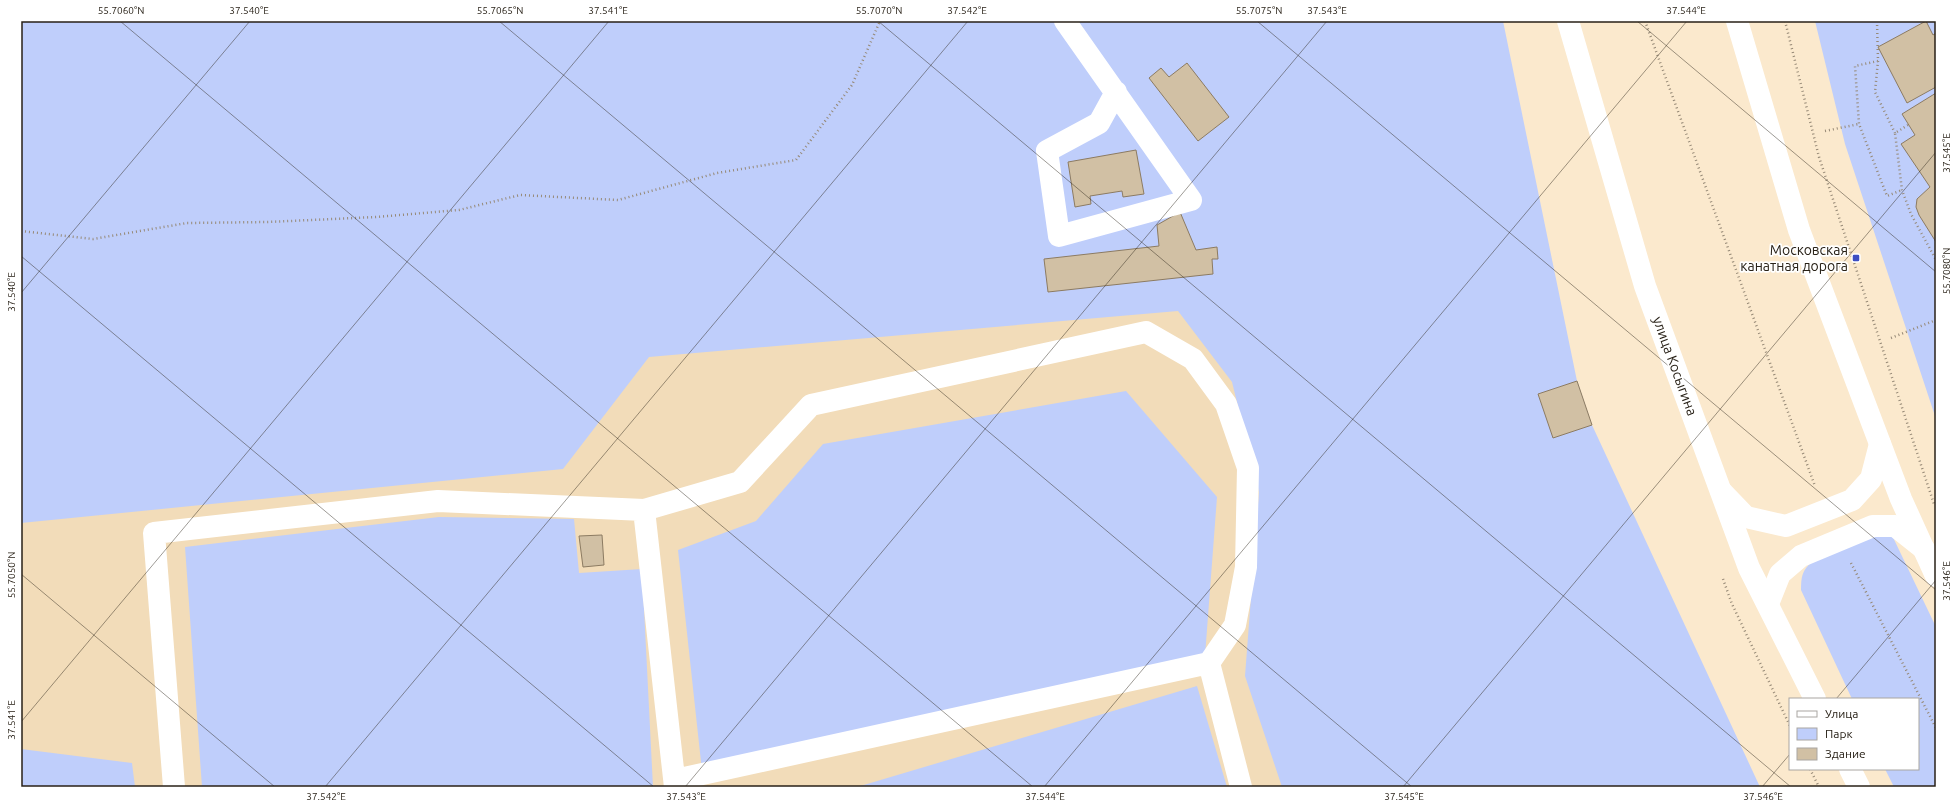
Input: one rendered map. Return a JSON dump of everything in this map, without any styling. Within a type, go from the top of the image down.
[{"type":"main road","points":[[1065,21],[1116,92],[1191,200],[1059,236],[1047,151],[1100,123],[1116,92]]},
{"type":"main road","name":"улица Косыгина","points":[[1568,21],[1645,286],[1749,568],[1815,698]]},
{"type":"main road","points":[[1737,21],[1799,230],[1901,499],[1936,576]]},
{"type":"main road","points":[[174,787],[154,533],[438,501],[644,510],[740,482],[811,405],[1146,332],[1193,359],[1226,404],[1248,468],[1246,567],[1235,625],[1209,664],[675,783],[644,510]]},
{"type":"main road","points":[[1721,491],[1746,517],[1786,526],[1825,512],[1852,500],[1872,479],[1880,444]]},
{"type":"main road","points":[[1768,604],[1780,574],[1801,556],[1873,526],[1895,526],[1924,549]]},
{"type":"main road","points":[[1209,664],[1240,787]]},
{"type":"main road","points":[[1851,770],[1860,787]]},
{"type":"path","points":[[21,232],[93,240],[187,222],[268,222],[376,217],[459,210],[520,195],[618,200],[717,173],[796,160],[852,85],[880,21]]},
{"type":"path","points":[[1645,21],[1825,512]]},
{"type":"path","points":[[1785,21],[1819,157],[1936,510]]},
{"type":"path","points":[[1877,21],[1878,61],[1875,92],[1895,133],[1902,190],[1911,214],[1936,260]]},
{"type":"path","points":[[1878,61],[1855,66],[1859,124],[1887,196],[1902,190]]},
{"type":"path","points":[[1825,130],[1859,124]]},
{"type":"path","points":[[1895,133],[1908,125]]},
{"type":"path","points":[[1891,338],[1936,320]]},
{"type":"path","points":[[1839,539],[1936,728]]},
{"type":"path","points":[[1810,770],[1819,787]]},
{"type":"shaded area","points":[[1055,76],[1634,787],[21,787],[21,375]]},
{"type":"green space","points":[[21,21],[1503,21],[1577,381],[1592,425],[1760,787],[1282,787],[1245,676],[1259,492],[1232,382],[1178,311],[649,357],[563,469],[21,523]]},
{"type":"green space","points":[[1815,21],[1936,21],[1936,419],[1845,144]]},
{"type":"green space","points":[[1126,391],[1217,497],[1205,656],[702,771],[678,550],[756,521],[823,444]]},
{"type":"green space","points":[[439,517],[574,519],[579,573],[642,569],[653,787],[202,787],[185,547]]},
{"type":"green space","points":[[1889,529],[1936,627],[1936,787],[1894,787],[1886,770],[1919,770],[1919,698],[1852,698],[1801,590],[1803,574],[1812,562]]},
{"type":"green space","points":[[1197,686],[1227,787],[857,787]]},
{"type":"green space","points":[[21,749],[132,763],[135,787],[21,787]]},
{"type":"building","points":[[1926,21],[1933,35],[1936,33],[1936,87],[1907,103],[1878,47]]},
{"type":"building","points":[[1187,63],[1229,117],[1198,141],[1149,78],[1161,68],[1169,77]]},
{"type":"building","points":[[1936,93],[1936,242],[1919,215],[1916,207],[1917,199],[1930,187],[1901,144],[1915,135],[1902,114]]},
{"type":"building","points":[[1136,150],[1144,194],[1123,197],[1122,191],[1090,196],[1091,204],[1075,207],[1068,162]]},
{"type":"building","points":[[1180,212],[1196,250],[1217,247],[1218,259],[1212,259],[1213,274],[1048,292],[1044,259],[1159,246],[1157,225]]},
{"type":"building","points":[[1577,381],[1592,425],[1553,438],[1538,394]]},
{"type":"building","points":[[602,535],[604,565],[583,567],[579,536]]},
{"type":"place","name":"Московская канатная дорога","points":[[1856,258]]}]
